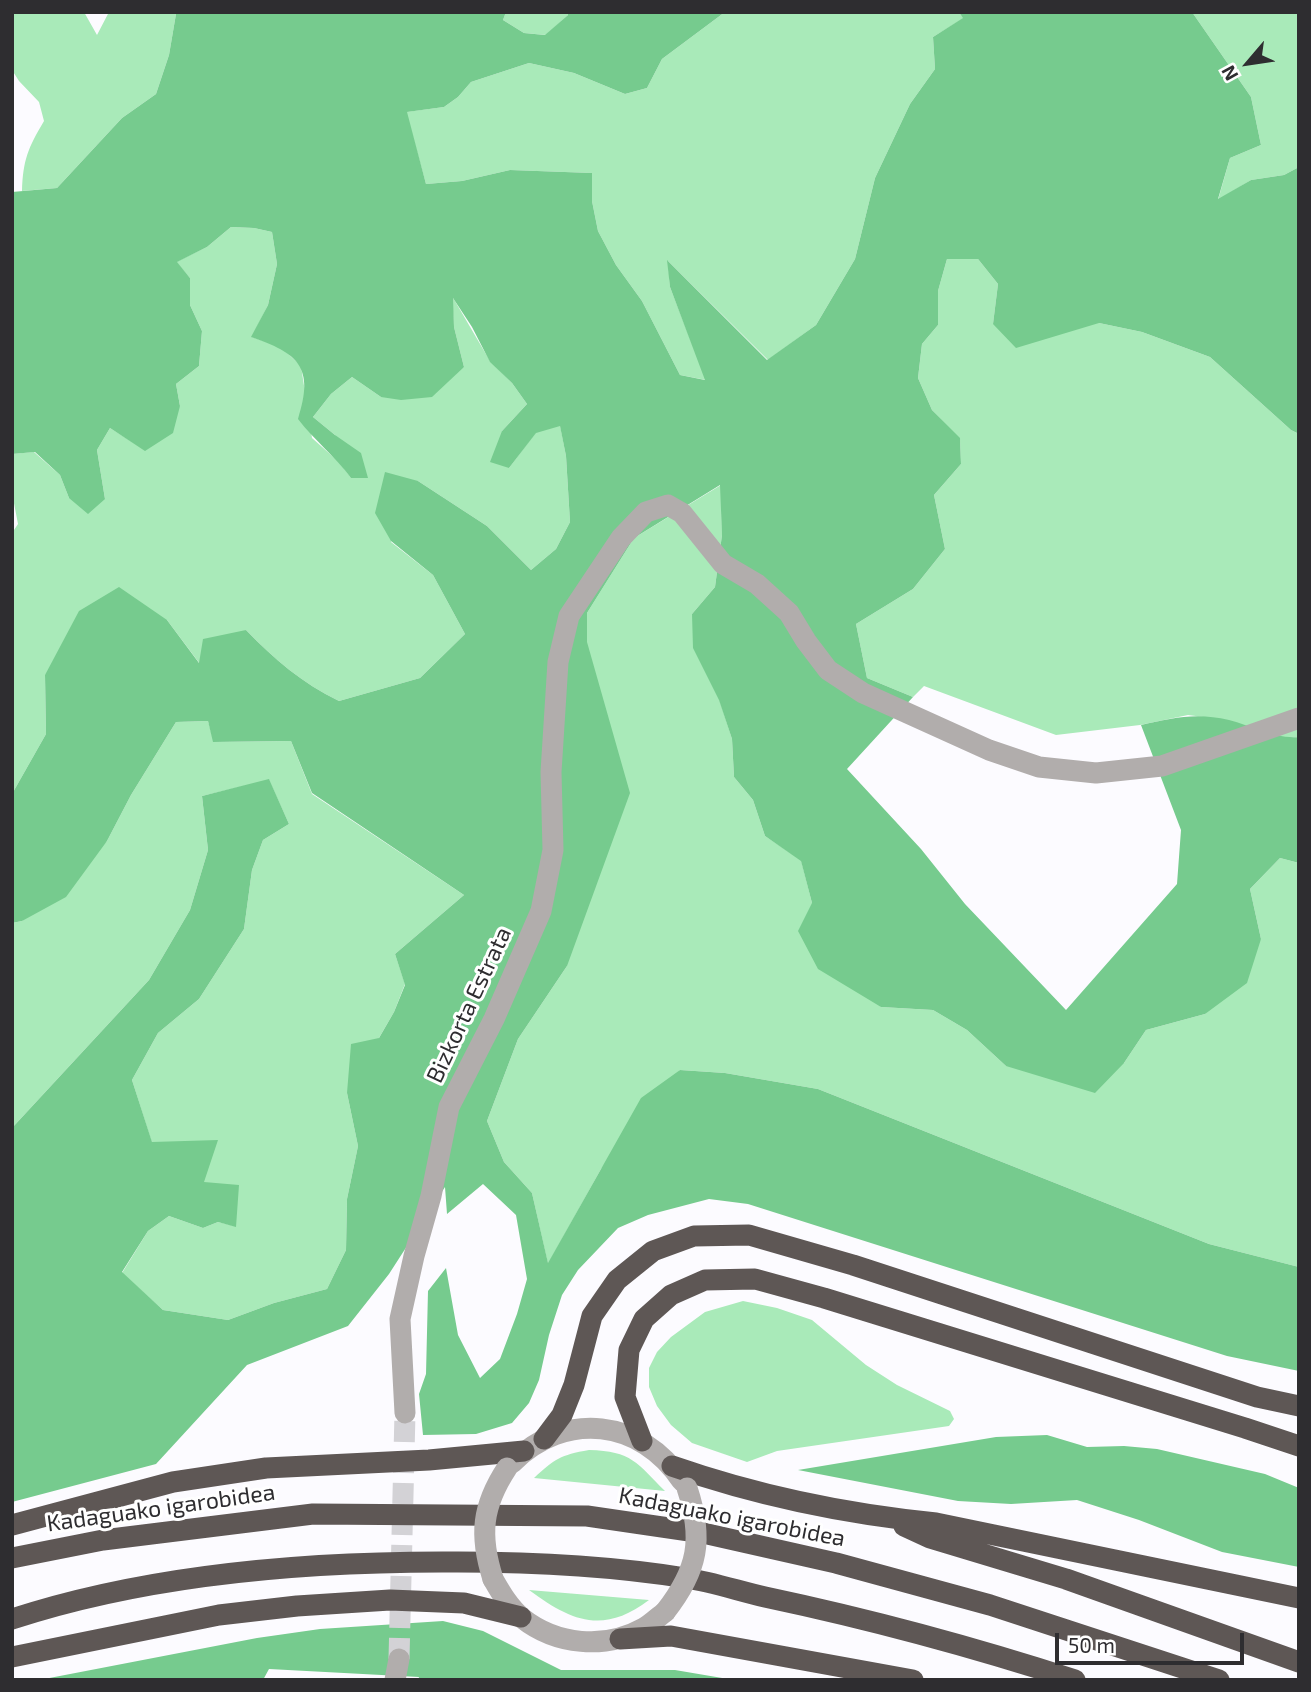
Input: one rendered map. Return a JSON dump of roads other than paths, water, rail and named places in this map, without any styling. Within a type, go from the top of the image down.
[{"type":"highway","points":[[544,1438],[562,1415],[566,1405],[592,1316],[617,1280],[653,1251],[694,1236],[749,1234],[866,1269],[1257,1397],[1299,1406]]},
{"type":"highway","points":[[642,1441],[625,1397],[629,1350],[644,1319],[671,1295],[705,1280],[755,1279],[1245,1428],[1299,1447]]},
{"type":"highway","points":[[12,1525],[173,1482],[266,1468],[429,1460],[524,1451]]},
{"type":"highway","points":[[672,1466],[738,1488],[802,1504],[887,1519],[936,1524],[1299,1598]]},
{"type":"highway","name":"Kadaguako igarobidea","points":[[12,1558],[103,1539],[313,1514],[587,1517],[703,1533],[836,1563],[990,1605],[1219,1680]]},
{"type":"highway","points":[[887,1519],[930,1538],[1066,1579],[1299,1662]]},
{"type":"highway","points":[[12,1619],[105,1595],[214,1575],[278,1567],[428,1562],[576,1565],[687,1578],[874,1622],[1075,1680]]},
{"type":"highway","points":[[12,1657],[219,1615],[298,1606],[390,1600],[464,1603],[521,1617]]},
{"type":"highway","points":[[620,1639],[671,1636],[913,1680]]},
{"type":"highway","points":[[788,1658],[825,1680]]},
{"type":"street","name":"Bizkorta Estrata","points":[[405,1413],[400,1319],[431,1196],[449,1107],[494,1019],[541,911],[553,850],[551,772],[558,662],[569,616],[621,538],[646,512],[668,505],[682,513],[723,564],[757,584],[789,613],[828,670],[863,693],[989,750],[1039,766],[1096,773],[1162,766],[1299,718]]},
{"type":"street","points":[[583,1428],[603,1429],[642,1441],[672,1466],[687,1488],[695,1514],[697,1541],[693,1567],[682,1591],[665,1612],[644,1628],[620,1639],[594,1643],[568,1640],[543,1631],[521,1617],[505,1600],[493,1579],[485,1556],[483,1533],[486,1510],[494,1487],[507,1468],[524,1451],[544,1438],[563,1432],[583,1428]]},
{"type":"tunnel","points":[[399,1659],[405,1413]]}]
